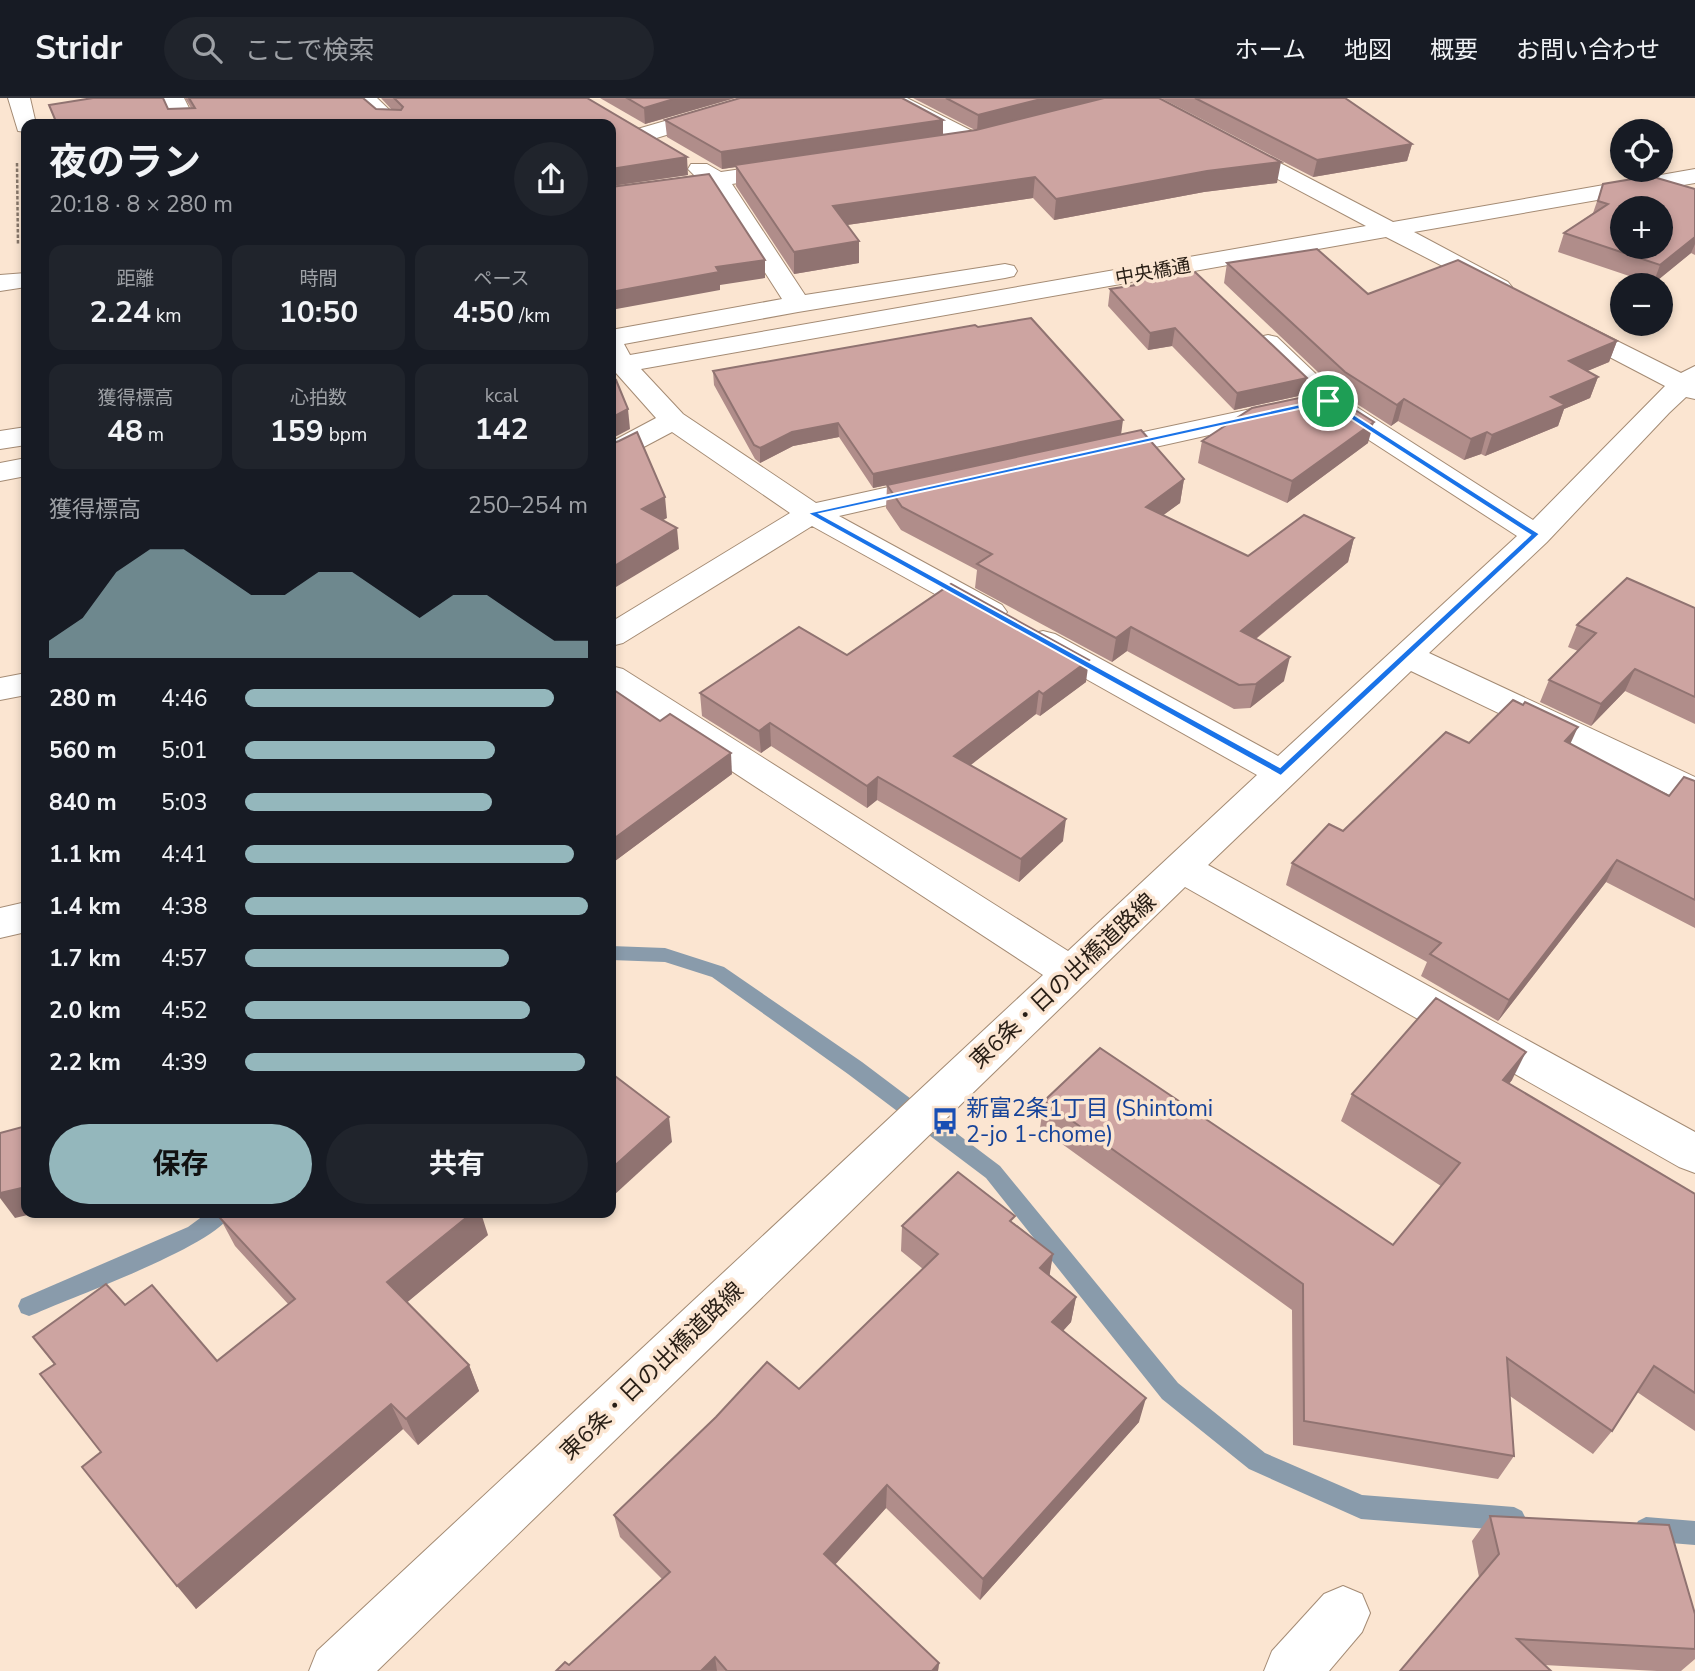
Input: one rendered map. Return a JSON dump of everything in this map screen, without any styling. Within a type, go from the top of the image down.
[{"type":"street","points":[[19,98],[24,119]]},
{"type":"street","points":[[173,98],[184,119]]},
{"type":"street","points":[[364,98],[387,119]]},
{"type":"street","points":[[642,135],[767,98]]},
{"type":"street","points":[[891,98],[974,141]]},
{"type":"street","points":[[1115,105],[1152,100],[1525,301]]},
{"type":"street","points":[[621,123],[718,180],[798,304]]},
{"type":"street","points":[[934,147],[1000,134]]},
{"type":"street","points":[[616,195],[812,166]]},
{"type":"street","name":"中央橋通","points":[[1187,266],[1159,246],[1610,168]]},
{"type":"street","name":"中央橋通","points":[[616,353],[1187,266],[1695,176]]},
{"type":"street","points":[[1187,266],[1207,285]]},
{"type":"street","points":[[616,352],[798,304],[1030,267]]},
{"type":"street","points":[[0,283],[21,281]]},
{"type":"street","points":[[1549,314],[1691,384]]},
{"type":"street","points":[[1247,324],[1328,401],[1536,534]]},
{"type":"street","points":[[616,355],[673,420],[811,513],[1281,773]]},
{"type":"street","name":"東6条・日の出橋道路線","points":[[337,1671],[1691,384]]},
{"type":"street","points":[[1069,457],[1328,401]]},
{"type":"street","points":[[616,450],[673,420]]},
{"type":"street","points":[[0,440],[21,437]]},
{"type":"street","points":[[0,472],[21,468]]},
{"type":"street","points":[[616,633],[811,513],[961,481]]},
{"type":"street","points":[[1406,655],[1695,792]]},
{"type":"street","points":[[616,680],[1071,973]]},
{"type":"street","points":[[0,689],[21,685]]},
{"type":"street","points":[[1182,868],[1695,1154]]},
{"type":"street","points":[[0,923],[21,918]]},
{"type":"street","points":[[1292,1671],[1343,1613]]},
{"type":"path","points":[[17,161],[18,249]]},
{"type":"building","points":[[93,98],[163,98],[168,109],[195,108],[189,98],[363,98],[376,109],[401,110],[403,107],[394,98],[587,98],[687,157],[616,168],[616,119],[55,119],[49,105]]},
{"type":"building","points":[[627,98],[677,98],[644,108]]},
{"type":"building","points":[[740,98],[902,98],[943,120],[721,152],[665,120]]},
{"type":"building","points":[[946,98],[1045,98],[978,115]]},
{"type":"building","points":[[1104,98],[1159,98],[1281,162],[1207,171],[1056,199],[1035,177],[833,206],[859,241],[794,252],[735,165],[976,130]]},
{"type":"building","points":[[1195,98],[1345,98],[1412,144],[1317,160]]},
{"type":"building","points":[[709,174],[765,260],[716,267],[719,272],[616,291],[616,186]]},
{"type":"building","points":[[1615,182],[1671,182],[1695,189],[1695,237],[1673,255],[1673,196],[1610,196],[1610,248],[1564,233],[1608,204],[1598,201],[1603,184]]},
{"type":"building","points":[[1317,249],[1368,294],[1458,260],[1617,341],[1569,361],[1598,377],[1551,397],[1565,405],[1492,435],[1487,432],[1471,439],[1404,399],[1397,405],[1345,372],[1227,263]]},
{"type":"building","points":[[1642,259],[1668,259],[1660,265]]},
{"type":"building","points":[[1195,272],[1307,378],[1237,393],[1175,328],[1150,333],[1110,289],[1136,285],[1133,282]]},
{"type":"building","points":[[1031,318],[1123,420],[873,474],[838,423],[792,432],[760,448],[754,445],[713,371],[975,325],[978,327]]},
{"type":"building","points":[[616,380],[628,409],[616,415]]},
{"type":"building","points":[[1327,392],[1374,422],[1292,481],[1202,441],[1252,408]]},
{"type":"building","points":[[1141,430],[1184,479],[1146,507],[1248,556],[1304,515],[1354,538],[1241,631],[1290,657],[1256,684],[1239,685],[1131,627],[1116,638],[977,564],[992,554],[902,507],[887,485]]},
{"type":"building","points":[[637,432],[665,497],[642,509],[677,528],[616,565],[616,442]]},
{"type":"building","points":[[1627,578],[1695,608],[1695,697],[1635,669],[1601,704],[1549,680],[1596,633],[1577,625]]},
{"type":"building","points":[[951,584],[1089,660],[1043,694],[1039,691],[954,756],[1066,819],[1021,859],[878,777],[867,786],[770,723],[759,731],[700,693],[799,627],[847,655]]},
{"type":"building","points":[[616,691],[660,721],[670,714],[731,753],[616,837]]},
{"type":"building","points":[[1513,700],[1523,705],[1525,702],[1578,727],[1565,741],[1669,796],[1684,777],[1695,781],[1695,900],[1617,860],[1509,1000],[1430,954],[1441,943],[1292,863],[1329,824],[1343,831],[1446,732],[1469,743]]},
{"type":"building","points":[[1436,998],[1526,1052],[1503,1080],[1695,1194],[1695,1393],[1654,1366],[1612,1431],[1507,1358],[1514,1456],[1304,1421],[1303,1284],[1044,1101],[1100,1048],[1393,1245],[1460,1163],[1352,1094]]},
{"type":"building","points":[[616,1077],[669,1117],[616,1165]]},
{"type":"building","points":[[21,1127],[21,1188],[0,1193],[0,1133]]},
{"type":"building","points":[[958,1172],[1015,1216],[1010,1221],[1053,1254],[1040,1268],[1076,1297],[1052,1322],[1146,1398],[983,1579],[887,1485],[824,1554],[939,1663],[932,1671],[727,1671],[715,1657],[701,1671],[556,1671],[565,1662],[569,1665],[670,1572],[614,1515],[716,1417],[767,1362],[799,1389],[938,1254],[902,1226]]},
{"type":"building","points":[[220,1218],[466,1218],[387,1282],[469,1365],[406,1419],[391,1404],[177,1586],[82,1467],[101,1452],[40,1374],[55,1364],[33,1337],[106,1284],[125,1305],[152,1285],[217,1361],[295,1299]]},
{"type":"building","points":[[1490,1516],[1669,1525],[1695,1614],[1695,1649],[1517,1639],[1551,1671],[1400,1671],[1499,1554]]},
{"type":"waterway","points":[[616,953],[665,955],[718,972],[855,1068],[993,1172],[1170,1391],[1257,1461],[1361,1507],[1514,1519]]},
{"type":"waterway","points":[[29,1306],[195,1234],[216,1218]]},
{"type":"waterway","points":[[1646,1529],[1695,1533]]},
{"type":"place","name":"新富2条1丁目 (Shintomi 2-jo 1-chome)","points":[[945,1121]]},
{"type":"route","points":[[1328,401],[1536,534],[1281,773],[811,513],[1328,401]]}]
